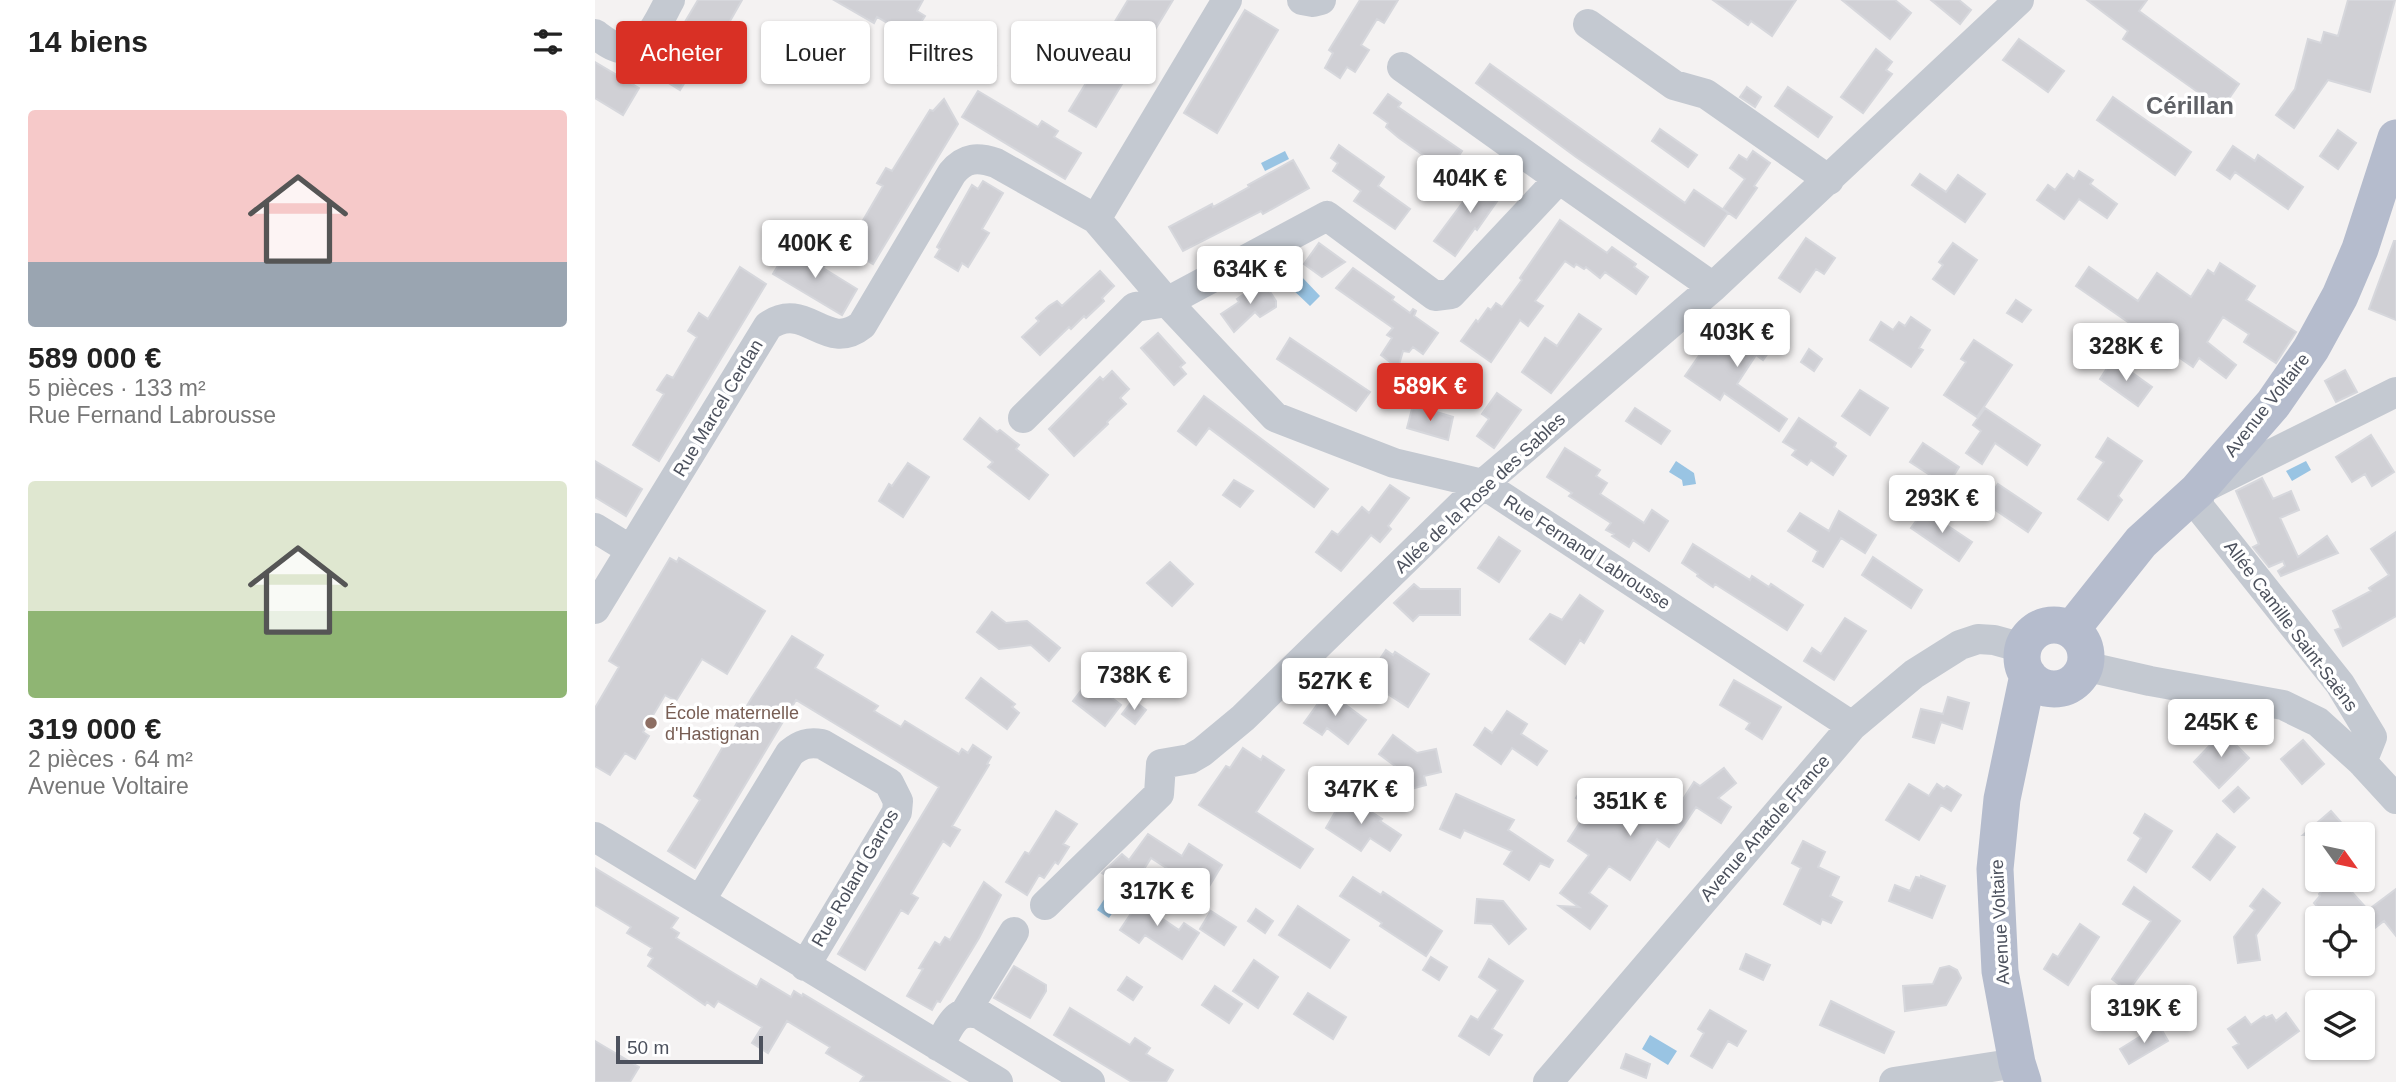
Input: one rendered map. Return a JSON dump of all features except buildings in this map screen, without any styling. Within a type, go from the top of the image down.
[{"type":"main road","name":"Avenue Voltaire","points":[[2071,630],[2141,542],[2197,491],[2273,404],[2311,349],[2340,296],[2360,249],[2396,138]]},
{"type":"main road","points":[[2062,626],[2071,630],[2084,645],[2084,666],[2073,682],[2063,687],[2035,671],[2033,632],[2042,627],[2062,626]]},
{"type":"main road","name":"Avenue Voltaire","points":[[2020,1073],[2000,971],[1995,869],[1998,825],[2010,762],[2032,715],[2035,671]]},
{"type":"street","points":[[595,34],[618,48],[635,47],[648,38],[670,0]]},
{"type":"street","points":[[1096,219],[1227,0]]},
{"type":"street","points":[[1302,0],[1321,0]]},
{"type":"street","name":"Allée de la Rose des Sables","points":[[1045,905],[1159,794],[1161,764],[1190,759],[1243,718],[1483,484],[1713,288],[2019,0]]},
{"type":"street","points":[[1588,24],[1674,85],[1706,94],[1829,180]]},
{"type":"street","points":[[1402,67],[1713,288]]},
{"type":"street","name":"Rue Marcel Cerdan","points":[[631,550],[768,326],[776,320],[800,318],[826,332],[841,335],[852,333],[862,325],[952,173],[963,162],[984,159],[996,163],[1096,219]]},
{"type":"street","points":[[1023,418],[1135,307],[1167,302],[1327,216],[1435,296],[1451,294],[1559,179]]},
{"type":"street","name":"Rue Fernand Labrousse","points":[[1096,219],[1167,302],[1275,417],[1394,463],[1483,484],[1852,726]]},
{"type":"street","points":[[2197,491],[2396,392]]},
{"type":"street","name":"Allée Camille Saint-Saëns","points":[[2197,491],[2200,508],[2347,694],[2372,737],[2362,762]]},
{"type":"street","points":[[595,528],[631,550],[595,609]]},
{"type":"street","name":"Avenue Anatole France","points":[[1548,1082],[1852,726],[1914,674],[1960,645],[1978,639],[1993,640],[2035,671]]},
{"type":"street","name":"Allée Camille Saint-Saëns","points":[[2084,666],[2283,705],[2318,722],[2362,762],[2396,799]]},
{"type":"street","name":"Rue Roland Garros","points":[[699,901],[790,753],[799,746],[809,742],[822,744],[889,783],[898,801],[897,812],[805,966]]},
{"type":"street","name":"Rue Roland Garros","points":[[595,837],[998,1082]]},
{"type":"street","points":[[938,1046],[959,1014],[966,1011],[1014,932]]},
{"type":"street","points":[[966,1011],[979,1014],[1090,1082]]},
{"type":"street","points":[[1894,1082],[2020,1073]]},
{"type":"water","points":[[1285,151],[1289,159],[1265,171],[1261,163]]},
{"type":"water","points":[[1300,275],[1320,296],[1310,306],[1289,286]]},
{"type":"water","points":[[1676,461],[1694,473],[1696,484],[1683,486],[1682,480],[1669,472]]},
{"type":"water","points":[[2306,461],[2311,470],[2292,481],[2286,471]]},
{"type":"water","points":[[1113,886],[1125,894],[1109,918],[1097,910]]},
{"type":"water","points":[[1650,1035],[1677,1051],[1668,1065],[1642,1049]]},
{"type":"place","name":"École maternelle d'Hastignan","points":[[651,723]]},
{"type":"district","name":"Cérillan","points":[[2190,106]]}]
